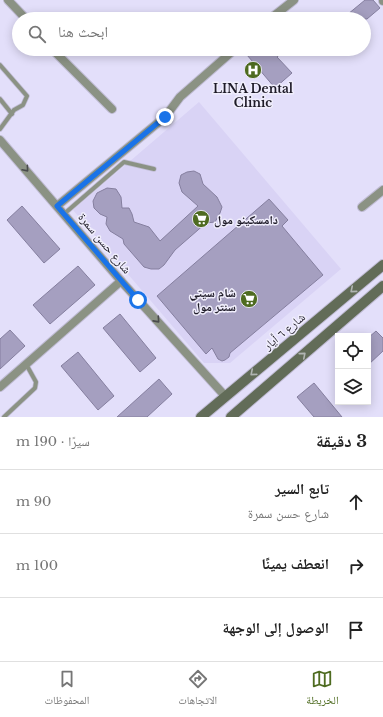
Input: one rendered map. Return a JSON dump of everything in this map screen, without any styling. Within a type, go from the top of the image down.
[{"type":"main road","name":"شارع ٦ أيار","points":[[201,417],[383,265]]},
{"type":"main road","points":[[231,417],[383,286]]},
{"type":"street","points":[[8,0],[19,12]]},
{"type":"street","points":[[279,12],[294,0]]},
{"type":"street","points":[[59,56],[112,110]]},
{"type":"street","points":[[57,206],[165,117],[180,97],[227,56]]},
{"type":"street","name":"شارع حسن سمرة","points":[[0,140],[121,281],[225,396]]},
{"type":"street","points":[[362,207],[383,190]]},
{"type":"street","points":[[0,387],[121,281]]},
{"type":"lane","points":[[0,65],[27,96],[23,105],[14,110],[0,129]]},
{"type":"lane","points":[[0,99],[12,114]]},
{"type":"lane","points":[[64,214],[124,162],[154,169]]},
{"type":"lane","points":[[4,417],[35,388],[36,382],[26,364]]},
{"type":"shaded area","points":[[199,102],[341,269],[230,363],[204,363],[73,210]]},
{"type":"building","points":[[365,0],[373,0],[380,8],[371,16],[371,12],[350,12]]},
{"type":"building","points":[[248,56],[278,56],[277,57],[292,73],[275,88]]},
{"type":"building","name":"دامسكينو مول","points":[[194,171],[200,174],[203,184],[217,197],[222,207],[220,213],[215,222],[206,223],[175,250],[164,265],[159,269],[144,267],[124,244],[123,239],[110,231],[106,224],[107,217],[100,214],[94,208],[93,201],[97,193],[107,188],[116,189],[121,197],[122,208],[129,208],[134,222],[149,227],[160,241],[198,206],[182,192],[179,183],[181,175]]},
{"type":"building","name":"شام سيتي سنتر مول","points":[[269,199],[288,220],[282,226],[323,275],[230,353],[229,357],[222,361],[218,359],[212,348],[206,354],[157,296]]},
{"type":"building","points":[[22,206],[60,249],[44,263],[7,220]]},
{"type":"building","points":[[78,266],[95,285],[50,324],[33,305]]},
{"type":"building","points":[[120,314],[156,358],[140,372],[103,328]]},
{"type":"building","points":[[10,330],[25,346],[0,369],[0,339]]},
{"type":"building","points":[[376,331],[383,338],[383,351],[371,362],[371,335]]},
{"type":"building","points":[[78,352],[114,396],[98,410],[61,366]]},
{"type":"building","points":[[159,379],[172,394],[147,417],[117,417]]},
{"type":"building","points":[[314,383],[342,417],[314,417],[297,397]]},
{"type":"place","name":"LINA Dental Clinic","points":[[253,70]]},
{"type":"place","name":"دامسكينو مول","points":[[201,219]]},
{"type":"place","name":"شام سيتي سنتر مول","points":[[249,299]]},
{"type":"route","points":[[138,300],[57,206],[165,117]]}]
